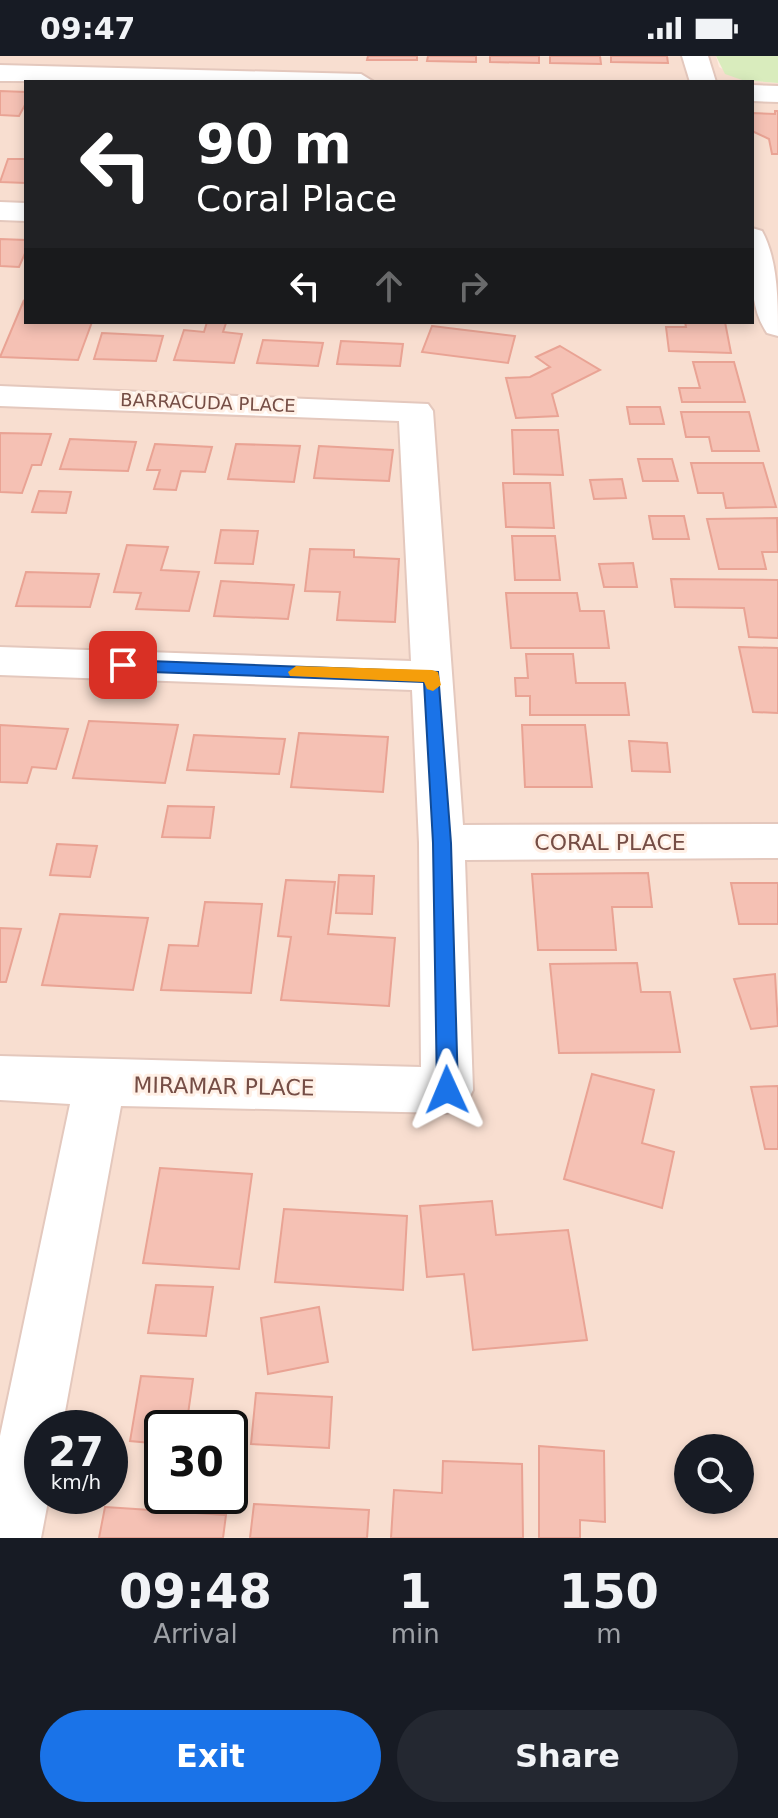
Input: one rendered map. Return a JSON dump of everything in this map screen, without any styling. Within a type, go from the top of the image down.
[{"type":"street","points":[[695,56],[702,80]]},
{"type":"street","points":[[0,73],[281,80]]},
{"type":"street","points":[[754,93],[778,94]]},
{"type":"street","points":[[0,211],[24,212]]},
{"type":"street","points":[[754,229],[778,230]]},
{"type":"street","points":[[754,244],[778,326]]},
{"type":"street","name":"BARRACUDA PLACE","points":[[0,396],[416,411],[432,676]]},
{"type":"street","points":[[0,661],[432,676],[442,843]]},
{"type":"street","name":"CORAL PLACE","points":[[442,843],[778,841]]},
{"type":"street","name":"MIRAMAR PLACE","points":[[0,1078],[447,1090],[442,843]]},
{"type":"street","points":[[10,1538],[100,1083]]},
{"type":"shaded area","points":[[0,56],[716,56],[719,67],[742,80],[24,80],[24,324],[754,324],[754,81],[778,83],[778,1538],[0,1538]]},
{"type":"green space","points":[[716,56],[778,56],[778,83],[742,80],[725,74]]},
{"type":"building","points":[[368,56],[417,56],[417,60],[367,60]]},
{"type":"building","points":[[428,56],[476,56],[476,62],[427,61]]},
{"type":"building","points":[[490,56],[539,56],[539,63],[490,62]]},
{"type":"building","points":[[550,56],[600,56],[601,64],[550,63]]},
{"type":"building","points":[[611,56],[667,56],[668,63],[611,62]]},
{"type":"building","points":[[0,91],[24,92],[24,107],[19,116],[0,115]]},
{"type":"building","points":[[778,111],[778,154],[772,154],[769,139],[754,132],[754,113],[775,114]]},
{"type":"building","points":[[8,159],[24,159],[24,183],[0,182]]},
{"type":"building","points":[[0,239],[24,240],[24,256],[19,267],[0,266]]},
{"type":"building","points":[[24,300],[24,324],[91,324],[78,360],[0,357]]},
{"type":"building","points":[[206,324],[226,324],[223,332],[242,334],[234,363],[174,360],[184,330],[204,332]]},
{"type":"building","points":[[685,324],[725,324],[731,353],[669,351],[666,327],[686,327]]},
{"type":"building","points":[[432,326],[515,336],[508,363],[422,352]]},
{"type":"building","points":[[102,333],[163,336],[156,361],[94,359]]},
{"type":"building","points":[[263,340],[323,343],[318,366],[257,363]]},
{"type":"building","points":[[341,341],[403,344],[400,366],[337,364]]},
{"type":"building","points":[[560,346],[600,370],[552,394],[558,416],[516,418],[506,378],[530,377],[550,367],[536,357]]},
{"type":"building","points":[[693,362],[734,362],[745,402],[682,402],[679,388],[700,388]]},
{"type":"building","points":[[627,407],[660,407],[664,424],[630,424]]},
{"type":"building","points":[[681,412],[749,412],[759,451],[712,451],[709,437],[686,437]]},
{"type":"building","points":[[512,430],[558,430],[563,475],[514,474]]},
{"type":"building","points":[[0,433],[51,434],[41,465],[32,465],[22,493],[0,492]]},
{"type":"building","points":[[70,439],[136,442],[128,471],[60,469]]},
{"type":"building","points":[[155,444],[212,447],[205,472],[181,471],[176,490],[154,489],[160,470],[147,470]]},
{"type":"building","points":[[236,444],[300,446],[294,482],[228,479]]},
{"type":"building","points":[[319,446],[393,450],[389,481],[314,478]]},
{"type":"building","points":[[638,459],[672,459],[678,481],[643,481]]},
{"type":"building","points":[[691,463],[763,463],[776,507],[726,508],[723,493],[698,493]]},
{"type":"building","points":[[622,479],[626,498],[594,499],[590,480]]},
{"type":"building","points":[[503,483],[550,483],[554,528],[506,527]]},
{"type":"building","points":[[39,491],[71,492],[66,513],[32,512]]},
{"type":"building","points":[[649,516],[684,516],[689,539],[653,539]]},
{"type":"building","points":[[777,518],[778,552],[762,552],[766,569],[719,569],[707,519]]},
{"type":"building","points":[[221,530],[258,531],[253,564],[215,563]]},
{"type":"building","points":[[512,536],[555,536],[560,580],[515,580]]},
{"type":"building","points":[[127,545],[168,547],[161,570],[199,572],[189,611],[136,609],[141,593],[114,592]]},
{"type":"building","points":[[310,549],[354,550],[354,557],[399,559],[395,622],[337,620],[340,592],[305,591]]},
{"type":"building","points":[[633,563],[637,587],[604,587],[599,564]]},
{"type":"building","points":[[26,572],[99,574],[90,607],[16,606]]},
{"type":"building","points":[[671,579],[778,580],[778,638],[749,637],[744,608],[675,607]]},
{"type":"building","points":[[221,581],[294,585],[288,619],[214,616]]},
{"type":"building","points":[[506,593],[577,593],[580,611],[604,611],[609,648],[511,648]]},
{"type":"building","points":[[739,647],[778,648],[778,713],[753,712]]},
{"type":"building","points":[[526,654],[573,654],[576,683],[625,683],[629,715],[530,715],[530,696],[516,696],[515,678],[528,678]]},
{"type":"building","points":[[89,721],[178,725],[165,783],[73,778]]},
{"type":"building","points":[[0,725],[68,729],[56,769],[32,767],[27,783],[0,782]]},
{"type":"building","points":[[522,725],[585,725],[592,787],[525,787]]},
{"type":"building","points":[[299,733],[388,737],[383,792],[291,787]]},
{"type":"building","points":[[194,735],[285,739],[279,774],[187,770]]},
{"type":"building","points":[[629,741],[667,743],[670,772],[632,771]]},
{"type":"building","points":[[168,806],[214,807],[210,838],[162,837]]},
{"type":"building","points":[[57,844],[97,846],[90,877],[50,875]]},
{"type":"building","points":[[648,873],[652,907],[612,907],[616,950],[538,950],[532,874]]},
{"type":"building","points":[[339,875],[374,876],[372,914],[336,913]]},
{"type":"building","points":[[286,880],[335,882],[328,934],[395,938],[389,1006],[281,1000],[291,937],[278,936]]},
{"type":"building","points":[[731,883],[778,883],[778,924],[739,924]]},
{"type":"building","points":[[205,902],[262,904],[251,993],[161,990],[169,945],[198,946]]},
{"type":"building","points":[[60,914],[148,918],[133,990],[42,985]]},
{"type":"building","points":[[0,928],[21,929],[6,982],[0,982]]},
{"type":"building","points":[[637,963],[641,992],[670,992],[680,1052],[559,1053],[550,964]]},
{"type":"building","points":[[775,974],[778,1026],[751,1029],[734,979]]},
{"type":"building","points":[[592,1074],[654,1090],[642,1143],[674,1152],[662,1208],[564,1179]]},
{"type":"building","points":[[778,1086],[778,1149],[765,1149],[751,1087]]},
{"type":"building","points":[[160,1168],[252,1174],[239,1269],[143,1263]]},
{"type":"building","points":[[492,1201],[496,1235],[568,1230],[587,1340],[473,1350],[464,1274],[427,1277],[420,1206]]},
{"type":"building","points":[[284,1209],[407,1216],[403,1290],[275,1282]]},
{"type":"building","points":[[156,1285],[213,1287],[206,1336],[148,1333]]},
{"type":"building","points":[[319,1307],[328,1362],[268,1374],[261,1318]]},
{"type":"building","points":[[141,1376],[193,1379],[189,1410],[144,1410],[144,1442],[130,1441]]},
{"type":"building","points":[[256,1393],[332,1397],[329,1448],[251,1444]]},
{"type":"building","points":[[539,1446],[604,1451],[605,1522],[580,1520],[580,1538],[539,1538]]},
{"type":"building","points":[[443,1461],[522,1464],[523,1538],[391,1538],[394,1490],[442,1493]]},
{"type":"building","points":[[254,1504],[369,1510],[367,1538],[250,1538]]},
{"type":"building","points":[[128,1509],[144,1510],[144,1514],[226,1515],[223,1538],[99,1538],[104,1514],[128,1514]]},
{"type":"slow traffic","points":[[296,672],[432,676],[433,685]]},
{"type":"route","points":[[123,665],[432,676],[442,843],[447,1090]]}]
